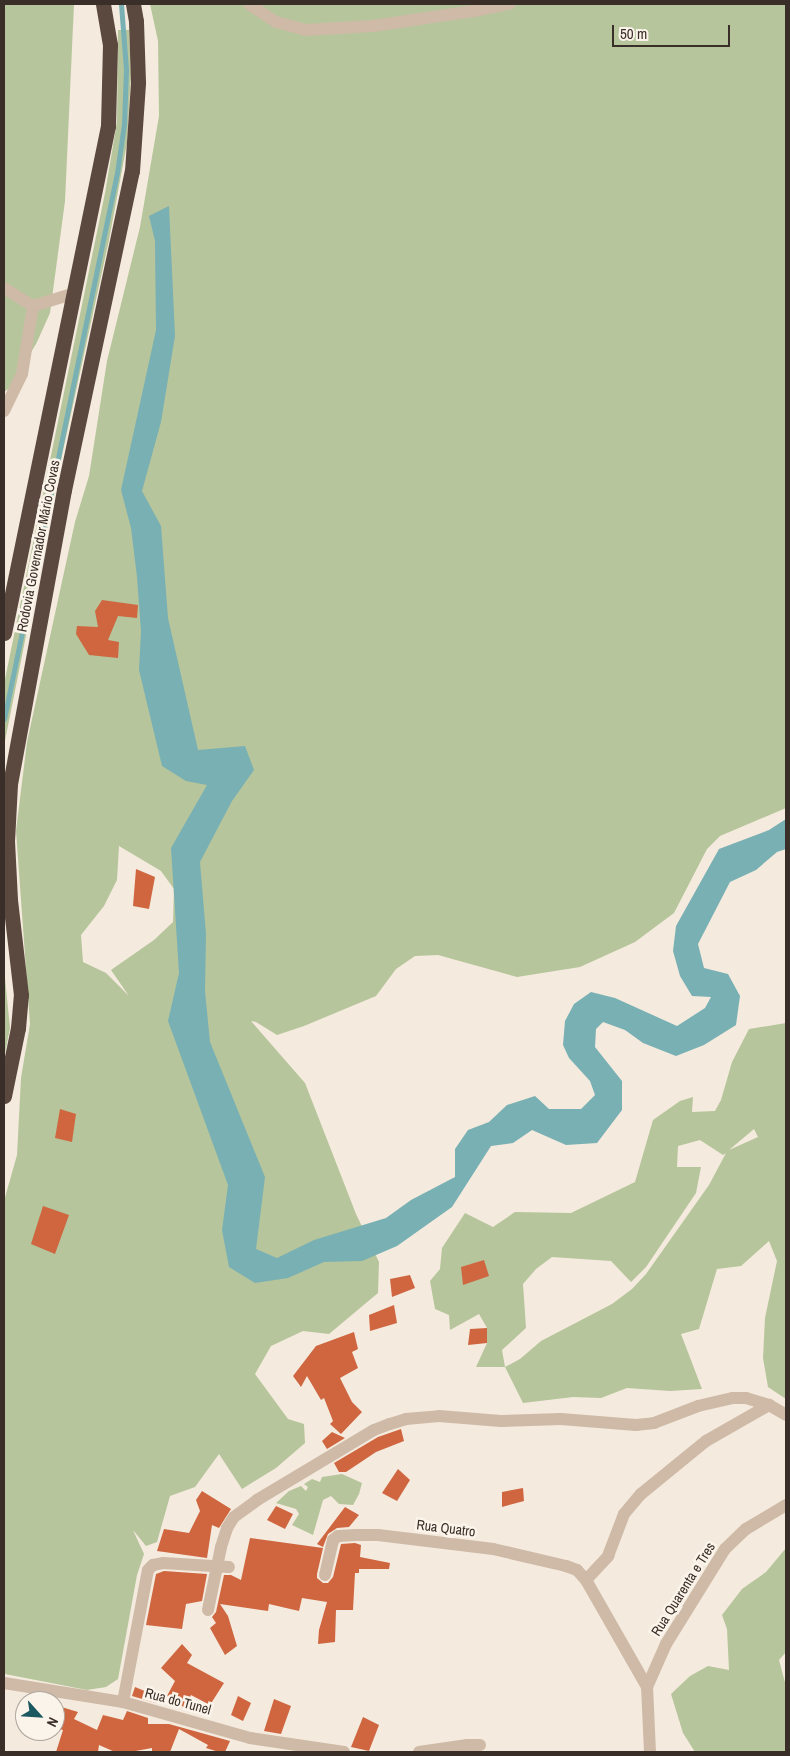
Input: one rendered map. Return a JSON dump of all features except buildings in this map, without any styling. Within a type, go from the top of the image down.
[{"type":"highway","name":"Rodovia Governador Mário Covas","points":[[4,633],[108,126],[110,45],[103,4]]},
{"type":"highway","name":"Rodovia Governador Mário Covas","points":[[4,1096],[18,1028],[21,995],[6,841],[10,784],[64,490],[132,171],[138,82],[136,21],[133,4]]},
{"type":"street","points":[[249,4],[276,22],[305,30],[373,26],[509,4]]},
{"type":"street","points":[[4,288],[33,306],[75,293]]},
{"type":"street","points":[[4,411],[22,374],[33,306]]},
{"type":"street","points":[[208,1610],[223,1566],[229,1524],[246,1507],[374,1430],[406,1419],[438,1416],[501,1422],[561,1419],[636,1425],[654,1423],[698,1406],[733,1398],[746,1398],[769,1405],[786,1414]]},
{"type":"street","points":[[586,1580],[608,1556],[624,1514],[640,1494],[706,1441],[769,1405]]},
{"type":"street","name":"Rua Quarenta e Tres","points":[[647,1687],[666,1644],[725,1549],[746,1529],[786,1504]]},
{"type":"street","name":"Rua Quatro","points":[[325,1575],[331,1545],[338,1536],[378,1535],[493,1549],[566,1566],[577,1570],[586,1580],[647,1687]]},
{"type":"street","points":[[123,1702],[148,1570],[153,1565],[163,1563],[223,1566]]},
{"type":"street","name":"Rua do Tunel","points":[[4,1683],[123,1702],[250,1738],[344,1752]]},
{"type":"street","points":[[647,1687],[650,1752]]},
{"type":"street","points":[[419,1752],[480,1745]]},
{"type":"green space","points":[[4,4],[74,4],[65,201],[50,313],[37,342],[11,387],[4,392]]},
{"type":"green space","points":[[150,4],[786,4],[786,808],[720,836],[707,849],[674,913],[635,942],[580,967],[517,977],[438,955],[415,956],[396,969],[376,996],[304,1026],[277,1035],[251,1021],[305,1083],[356,1214],[379,1262],[378,1293],[329,1334],[303,1331],[271,1346],[255,1374],[288,1419],[304,1424],[305,1443],[276,1468],[242,1489],[219,1454],[195,1487],[170,1496],[157,1542],[146,1546],[133,1530],[144,1554],[137,1575],[118,1679],[106,1687],[87,1690],[5,1674],[4,1672],[4,1201],[17,1155],[21,1078],[30,1024],[16,831],[27,742],[75,522],[89,476],[107,361],[140,227],[159,116],[158,41]],"holes":[[[119,846],[161,871],[174,889],[173,922],[154,940],[111,970],[129,996],[106,973],[83,962],[81,935],[104,906],[117,880]]]},
{"type":"green space","points":[[118,30],[129,30],[131,76],[127,143],[109,240],[62,455],[4,746],[4,684],[105,193],[117,122]]},
{"type":"green space","points":[[4,968],[10,1028],[4,1058]]},
{"type":"green space","points":[[786,1023],[786,1399],[768,1387],[763,1358],[765,1318],[777,1261],[769,1241],[741,1266],[717,1269],[699,1329],[681,1334],[702,1389],[670,1391],[627,1388],[601,1398],[573,1397],[523,1403],[505,1367],[476,1367],[487,1343],[487,1328],[479,1314],[450,1330],[449,1315],[435,1309],[430,1281],[440,1269],[442,1248],[465,1213],[493,1227],[515,1212],[571,1213],[635,1182],[653,1120],[680,1101],[693,1097],[692,1112],[715,1111],[721,1100],[732,1062],[749,1029]],"holes":[[[754,1129],[758,1137],[729,1150]],[[700,1140],[723,1155],[726,1153],[709,1185],[646,1274],[632,1289],[612,1304],[541,1341],[520,1359],[505,1367],[502,1350],[526,1328],[523,1284],[536,1269],[552,1257],[611,1261],[631,1282],[646,1267],[696,1193],[701,1167],[677,1167],[678,1146]]]},
{"type":"green space","points":[[342,1474],[362,1483],[359,1494],[353,1505],[339,1504],[331,1496],[323,1500],[313,1535],[292,1525],[299,1514],[296,1509],[276,1503],[289,1491],[301,1486],[306,1491],[308,1487],[304,1484],[312,1479],[320,1482],[322,1477]]},
{"type":"green space","points":[[786,1548],[786,1652],[779,1660],[786,1686],[786,1752],[695,1752],[683,1733],[671,1694],[690,1676],[708,1666],[729,1670],[727,1629],[722,1615],[742,1589],[766,1572]]},
{"type":"water","points":[[169,206],[175,336],[161,422],[142,491],[161,526],[168,618],[198,750],[245,746],[254,770],[232,801],[200,862],[206,934],[205,991],[210,1042],[265,1177],[256,1249],[277,1258],[314,1240],[386,1218],[411,1200],[455,1177],[455,1149],[468,1130],[489,1122],[507,1105],[535,1096],[549,1109],[581,1109],[595,1095],[590,1081],[569,1058],[563,1045],[565,1021],[574,1004],[591,992],[615,998],[677,1026],[705,1008],[711,997],[692,996],[680,976],[673,951],[676,926],[719,849],[769,830],[786,819],[786,849],[777,852],[756,870],[730,882],[698,944],[704,968],[728,974],[740,996],[736,1025],[704,1045],[676,1056],[643,1043],[625,1030],[603,1022],[596,1029],[595,1047],[622,1081],[622,1110],[597,1143],[566,1145],[532,1130],[513,1143],[491,1146],[452,1207],[397,1246],[362,1261],[324,1262],[288,1278],[255,1283],[229,1267],[222,1230],[228,1185],[168,1021],[179,973],[171,848],[207,785],[186,781],[162,766],[139,670],[141,631],[137,577],[131,528],[121,490],[156,330],[155,241],[149,216]]},
{"type":"waterway","points":[[4,719],[117,173],[124,124],[126,69],[121,4]]}]
